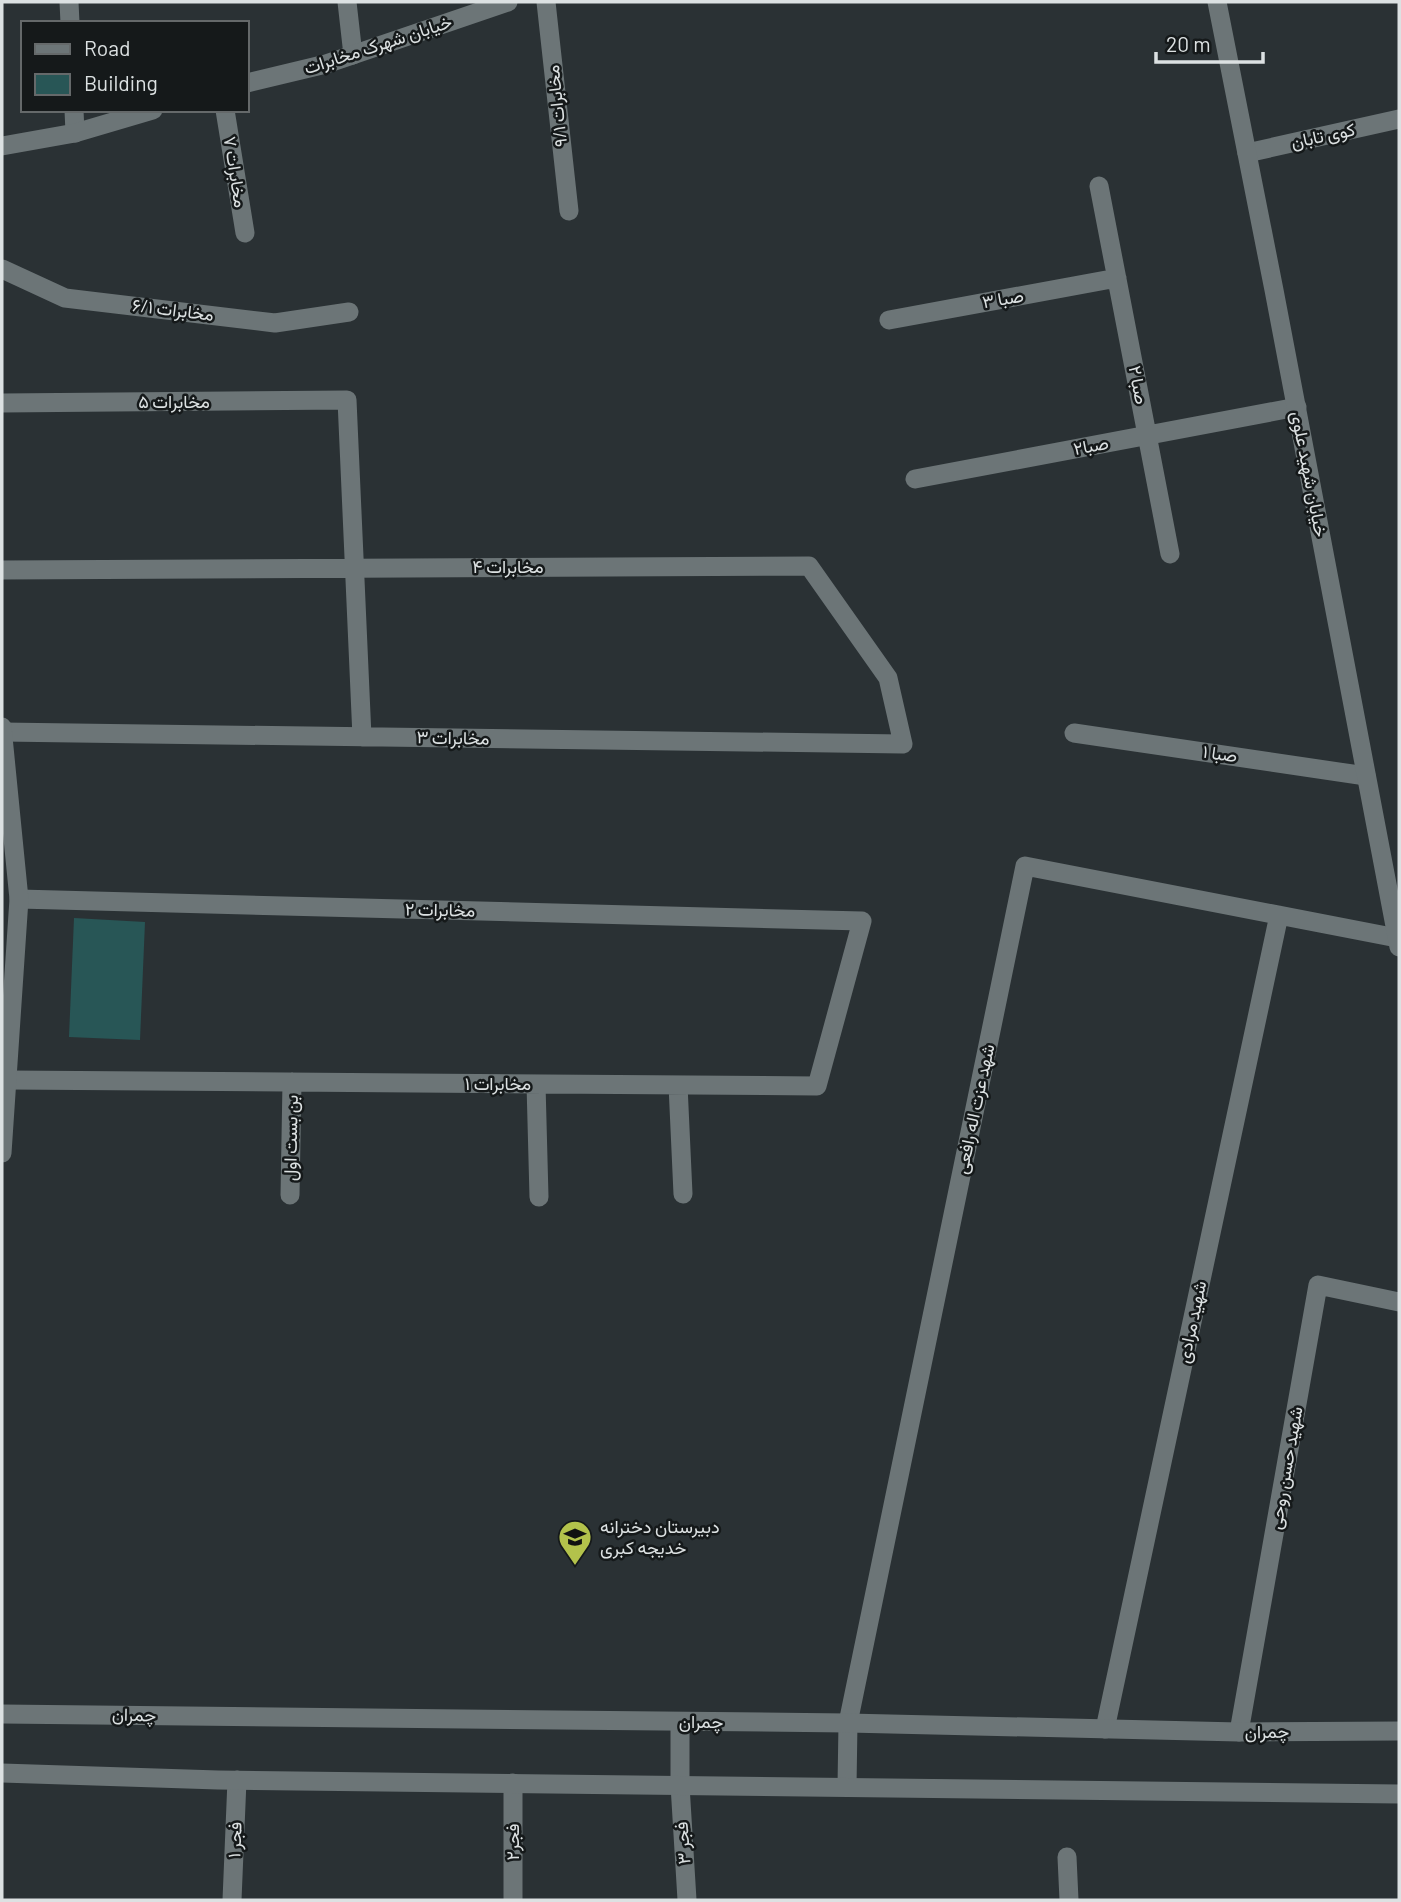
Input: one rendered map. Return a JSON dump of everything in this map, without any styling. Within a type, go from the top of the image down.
[{"type":"street","points":[[69,2],[70,21]]},
{"type":"street","points":[[347,2],[353,55]]},
{"type":"street","name":"خیابان شهرک مخابرات","points":[[248,83],[326,64],[508,2]]},
{"type":"street","name":"مخابرات ۹/۱","points":[[546,2],[569,211]]},
{"type":"street","name":"خیابان شهید علوی","points":[[1217,2],[1398,942]]},
{"type":"street","points":[[74,112],[75,134]]},
{"type":"street","points":[[2,146],[75,134],[146,112]]},
{"type":"street","name":"مخابرات ۷","points":[[225,112],[245,233]]},
{"type":"street","name":"کوی تابان","points":[[1247,153],[1399,119]]},
{"type":"street","name":"صبا ۲","points":[[1099,186],[1147,435]]},
{"type":"street","name":"مخابرات ۶/۱","points":[[2,269],[65,298],[275,323],[349,312]]},
{"type":"street","name":"صبا ۳","points":[[889,320],[1117,278]]},
{"type":"street","name":"مخابرات ۵","points":[[2,403],[347,400],[354,568]]},
{"type":"street","points":[[1170,554],[1147,435],[1297,407]]},
{"type":"street","name":"صبا۲","points":[[915,479],[1147,435]]},
{"type":"street","name":"مخابرات ۴","points":[[2,570],[809,566],[888,678],[903,744]]},
{"type":"street","points":[[354,568],[362,737]]},
{"type":"street","points":[[2,729],[19,899],[2,1153]]},
{"type":"street","name":"مخابرات ۳","points":[[2,729],[903,744]]},
{"type":"street","name":"صبا ۱","points":[[1074,733],[1366,776]]},
{"type":"street","name":"شهد عزت اله رافعی","points":[[848,1723],[1025,866],[1279,915],[1398,942]]},
{"type":"street","name":"مخابرات ۲","points":[[19,899],[862,921]]},
{"type":"street","name":"شهید مرادی","points":[[1105,1729],[1279,915]]},
{"type":"street","name":"مخابرات ۱","points":[[7,1080],[817,1086],[862,921]]},
{"type":"street","name":"بن بست اول","points":[[290,1195],[292,1082]]},
{"type":"street","points":[[536,1084],[539,1197]]},
{"type":"street","points":[[678,1085],[683,1194]]},
{"type":"street","name":"شهید حسن روحی","points":[[1239,1732],[1318,1285],[1399,1302]]},
{"type":"street","name":"چمران","points":[[2,1714],[848,1723],[1239,1732],[1399,1731]]},
{"type":"street","name":"فجر ۳","points":[[680,1722],[680,1785],[687,1900]]},
{"type":"street","points":[[847,1787],[848,1723]]},
{"type":"street","points":[[2,1773],[237,1780],[1399,1794]]},
{"type":"street","name":"فجر ۱","points":[[232,1900],[237,1780]]},
{"type":"street","name":"فجر۲","points":[[513,1783],[513,1900]]},
{"type":"street","points":[[1067,1857],[1069,1900]]},
{"type":"building","points":[[74,918],[145,922],[140,1040],[69,1037]]},
{"type":"place","name":"دبیرستان دخترانه خدیجه کبری","points":[[575,1567]]}]
